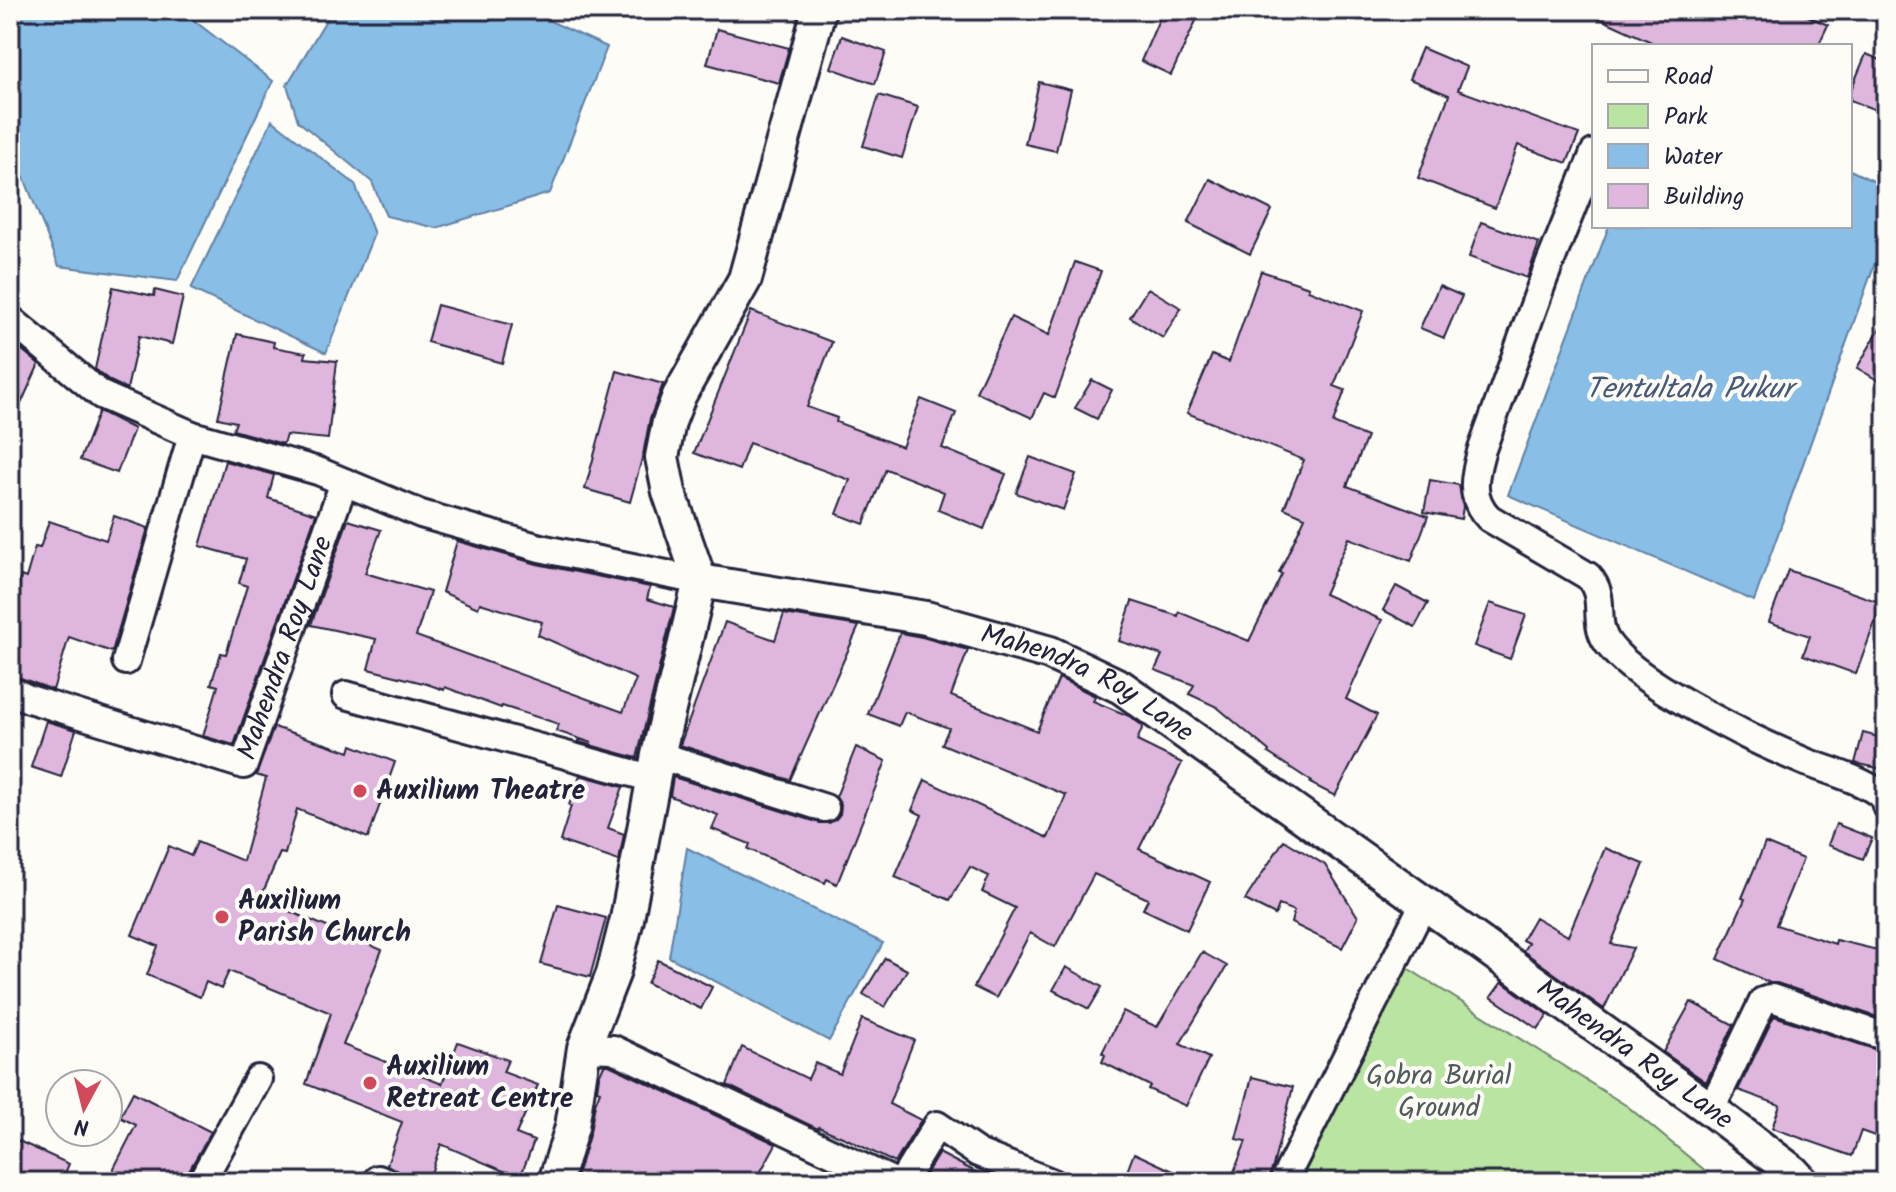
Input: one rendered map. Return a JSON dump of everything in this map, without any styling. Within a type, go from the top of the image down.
[{"type":"street","points":[[555,1182],[572,1127],[584,1048],[613,974],[627,919],[656,767],[700,581],[669,492],[662,457],[667,434],[679,396],[745,279],[819,10]]},
{"type":"street","points":[[1592,158],[1544,278],[1481,452],[1474,478],[1476,500],[1489,518],[1595,583],[1599,593],[1599,625],[1604,638],[1613,651],[1639,673],[1678,698],[1753,738],[1866,786],[1882,796],[1886,805]]},
{"type":"street","name":"Mahendra Roy Lane","points":[[10,319],[101,395],[192,435],[318,471],[421,514],[525,544],[700,581],[926,618],[1050,653],[1121,687],[1710,1109],[1802,1182]]},
{"type":"street","points":[[126,661],[192,435]]},
{"type":"street","name":"Mahendra Roy Lane","points":[[10,690],[29,699],[244,765],[344,482]]},
{"type":"street","points":[[346,695],[825,808]]},
{"type":"street","points":[[1283,1182],[1424,903]]},
{"type":"street","points":[[1710,1109],[1763,1001],[1772,998],[1886,1037]]},
{"type":"street","points":[[584,1048],[613,1049],[894,1182]]},
{"type":"street","points":[[201,1182],[258,1079]]},
{"type":"street","points":[[902,1182],[937,1125],[978,1153],[1050,1182]]},
{"type":"green space","name":"Gobra Burial Ground","points":[[1401,964],[1627,1106],[1719,1182],[1310,1182],[1303,1174]]},
{"type":"water","points":[[10,10],[180,10],[273,81],[177,281],[59,266],[10,142]]},
{"type":"water","points":[[332,10],[526,10],[607,47],[550,193],[436,228],[386,216],[372,182],[298,121],[287,85]]},
{"type":"water","points":[[272,120],[355,184],[374,234],[326,353],[191,289]]},
{"type":"water","name":"Tentultala Pukur","points":[[1852,171],[1886,187],[1886,232],[1754,601],[1508,495],[1608,228],[1852,228]]},
{"type":"water","points":[[687,848],[883,943],[829,1041],[669,957]]},
{"type":"building","points":[[1163,10],[1201,10],[1171,75],[1141,61]]},
{"type":"building","points":[[1581,10],[1794,10],[1828,25],[1819,44],[1656,44]]},
{"type":"building","points":[[717,29],[789,48],[779,83],[707,64]]},
{"type":"building","points":[[842,36],[886,52],[875,84],[831,68]]},
{"type":"building","points":[[1422,48],[1467,67],[1458,90],[1579,134],[1567,163],[1518,145],[1495,208],[1418,178],[1449,95],[1409,79]]},
{"type":"building","points":[[1866,54],[1886,62],[1886,86],[1876,110],[1852,101],[1852,87]]},
{"type":"building","points":[[1039,82],[1071,90],[1056,151],[1025,144]]},
{"type":"building","points":[[879,95],[918,107],[902,158],[863,146]]},
{"type":"building","points":[[1210,179],[1272,210],[1250,254],[1188,223]]},
{"type":"building","points":[[1481,222],[1539,243],[1527,278],[1469,257]]},
{"type":"building","points":[[1075,262],[1101,271],[1055,398],[1044,393],[1032,418],[976,392],[1011,317],[1049,335]]},
{"type":"building","points":[[1261,271],[1309,287],[1308,290],[1363,311],[1334,386],[1345,390],[1333,423],[1367,437],[1347,486],[1428,516],[1411,561],[1349,538],[1324,594],[1382,620],[1346,699],[1377,715],[1335,796],[1310,783],[1268,753],[1217,707],[1189,694],[1194,685],[1155,670],[1162,655],[1119,641],[1132,601],[1178,616],[1179,612],[1249,641],[1282,574],[1279,573],[1305,517],[1284,508],[1304,460],[1187,413],[1212,355],[1229,362]]},
{"type":"building","points":[[1439,286],[1462,296],[1444,338],[1420,328]]},
{"type":"building","points":[[113,287],[154,296],[155,290],[183,297],[172,344],[139,336],[127,389],[95,369]]},
{"type":"building","points":[[1148,288],[1181,308],[1163,338],[1130,317]]},
{"type":"building","points":[[437,305],[512,325],[502,363],[427,342]]},
{"type":"building","points":[[751,311],[832,342],[807,407],[837,418],[836,422],[902,447],[921,399],[956,413],[942,448],[1006,474],[984,529],[938,510],[944,492],[886,469],[864,524],[837,514],[850,480],[749,443],[739,470],[694,453]]},
{"type":"building","points":[[1886,318],[1886,385],[1857,368]]},
{"type":"building","points":[[237,334],[274,342],[273,347],[306,353],[305,358],[337,361],[328,439],[286,435],[283,444],[233,430],[236,422],[218,418]]},
{"type":"building","points":[[10,340],[39,364],[10,428]]},
{"type":"building","points":[[617,371],[663,384],[650,418],[630,502],[585,489]]},
{"type":"building","points":[[1092,380],[1112,390],[1097,419],[1075,408]]},
{"type":"building","points":[[99,411],[134,429],[117,473],[80,460]]},
{"type":"building","points":[[1030,457],[1076,474],[1063,510],[1016,493]]},
{"type":"building","points":[[225,461],[274,475],[268,498],[316,514],[234,745],[203,736],[218,686],[211,684],[221,653],[226,654],[247,586],[239,583],[246,559],[200,546]]},
{"type":"building","points":[[1430,480],[1459,485],[1463,507],[1461,519],[1424,512]]},
{"type":"building","points":[[114,516],[148,528],[112,652],[69,637],[53,690],[10,674],[10,610],[21,576],[26,578],[35,547],[40,548],[49,521],[106,540]]},
{"type":"building","points":[[348,520],[381,530],[365,573],[430,592],[416,636],[623,712],[636,679],[538,635],[542,622],[480,603],[478,608],[442,592],[457,541],[537,564],[650,587],[647,599],[674,607],[637,758],[579,742],[579,739],[592,743],[556,731],[559,724],[501,708],[445,687],[444,690],[368,669],[376,639],[311,625]]},
{"type":"building","points":[[1788,570],[1882,603],[1856,674],[1803,655],[1810,636],[1769,622]]},
{"type":"building","points":[[1396,586],[1428,603],[1415,627],[1383,610]]},
{"type":"building","points":[[1490,603],[1526,615],[1510,659],[1474,646]]},
{"type":"building","points":[[784,614],[859,626],[790,780],[680,745],[725,622],[775,640]]},
{"type":"building","points":[[900,633],[968,650],[951,696],[1037,731],[1059,678],[1095,696],[1093,701],[1129,716],[1143,726],[1137,741],[1182,763],[1139,849],[1210,882],[1187,930],[1143,909],[1148,899],[1094,874],[1055,947],[1030,933],[996,998],[974,987],[1015,908],[982,892],[989,876],[970,867],[950,900],[895,877],[922,815],[912,810],[925,780],[1048,838],[1066,795],[942,744],[949,728],[905,712],[899,726],[868,714]]},
{"type":"building","points":[[46,721],[76,730],[61,777],[31,767]]},
{"type":"building","points":[[274,727],[350,752],[352,745],[395,762],[368,838],[297,809],[285,854],[280,853],[260,899],[382,950],[343,1045],[442,1084],[458,1042],[508,1060],[503,1072],[538,1085],[516,1134],[534,1141],[520,1178],[441,1144],[428,1182],[400,1174],[387,1165],[402,1122],[306,1084],[331,1013],[229,971],[221,989],[206,982],[200,997],[147,975],[158,946],[132,935],[169,846],[191,856],[197,842],[243,861],[266,778],[256,775]]},
{"type":"building","points":[[1863,733],[1886,739],[1886,770],[1855,763]]},
{"type":"building","points":[[856,747],[886,761],[837,884],[827,879],[825,883],[748,849],[750,844],[712,829],[718,815],[670,796],[673,777],[820,823],[829,823],[840,814],[841,805],[836,797]]},
{"type":"building","points":[[580,775],[623,787],[608,828],[624,834],[619,861],[560,841]]},
{"type":"building","points":[[1836,824],[1872,838],[1863,859],[1828,845]]},
{"type":"building","points":[[1284,840],[1325,865],[1358,917],[1342,948],[1291,923],[1294,911],[1279,905],[1275,915],[1245,900]]},
{"type":"building","points":[[1765,843],[1803,859],[1776,925],[1835,944],[1836,940],[1886,952],[1886,1020],[1770,983],[1718,959],[1745,899],[1742,898]]},
{"type":"building","points":[[1605,848],[1644,864],[1611,944],[1633,948],[1604,1009],[1523,951],[1528,943],[1522,940],[1535,917],[1568,936]]},
{"type":"building","points":[[558,905],[606,918],[590,977],[541,964]]},
{"type":"building","points":[[1202,952],[1227,966],[1180,1044],[1209,1058],[1186,1106],[1148,1089],[1150,1086],[1102,1062],[1105,1055],[1102,1053],[1123,1011],[1157,1027]]},
{"type":"building","points":[[885,958],[907,970],[885,1007],[863,994]]},
{"type":"building","points":[[658,960],[712,987],[701,1009],[647,983]]},
{"type":"building","points":[[1066,967],[1102,987],[1089,1009],[1053,990]]},
{"type":"building","points":[[1502,982],[1548,1015],[1538,1029],[1491,997]]},
{"type":"building","points":[[1691,1002],[1734,1025],[1706,1082],[1663,1052]]},
{"type":"building","points":[[1774,1016],[1886,1053],[1886,1140],[1861,1131],[1852,1156],[1772,1128],[1780,1105],[1738,1090]]},
{"type":"building","points":[[862,1019],[914,1040],[889,1104],[921,1120],[895,1163],[727,1085],[742,1047],[808,1079],[815,1063],[840,1074]]},
{"type":"building","points":[[604,1065],[776,1144],[755,1182],[575,1182],[590,1132],[600,1091],[597,1090],[599,1076]]},
{"type":"building","points":[[1252,1077],[1293,1087],[1267,1182],[1230,1182],[1246,1141],[1236,1139]]},
{"type":"building","points":[[133,1092],[211,1132],[185,1182],[138,1182],[113,1170],[136,1125],[124,1119],[124,1109]]},
{"type":"building","points":[[10,1137],[69,1164],[61,1182],[10,1182]]},
{"type":"building","points":[[939,1153],[995,1182],[921,1182]]},
{"type":"building","points":[[1134,1153],[1197,1182],[1123,1182]]},
{"type":"place","name":"Auxilium Theatre","points":[[360,791]]},
{"type":"place","name":"Auxilium Parish Church","points":[[222,917]]},
{"type":"place","name":"Auxilium Retreat Centre","points":[[370,1083]]}]
